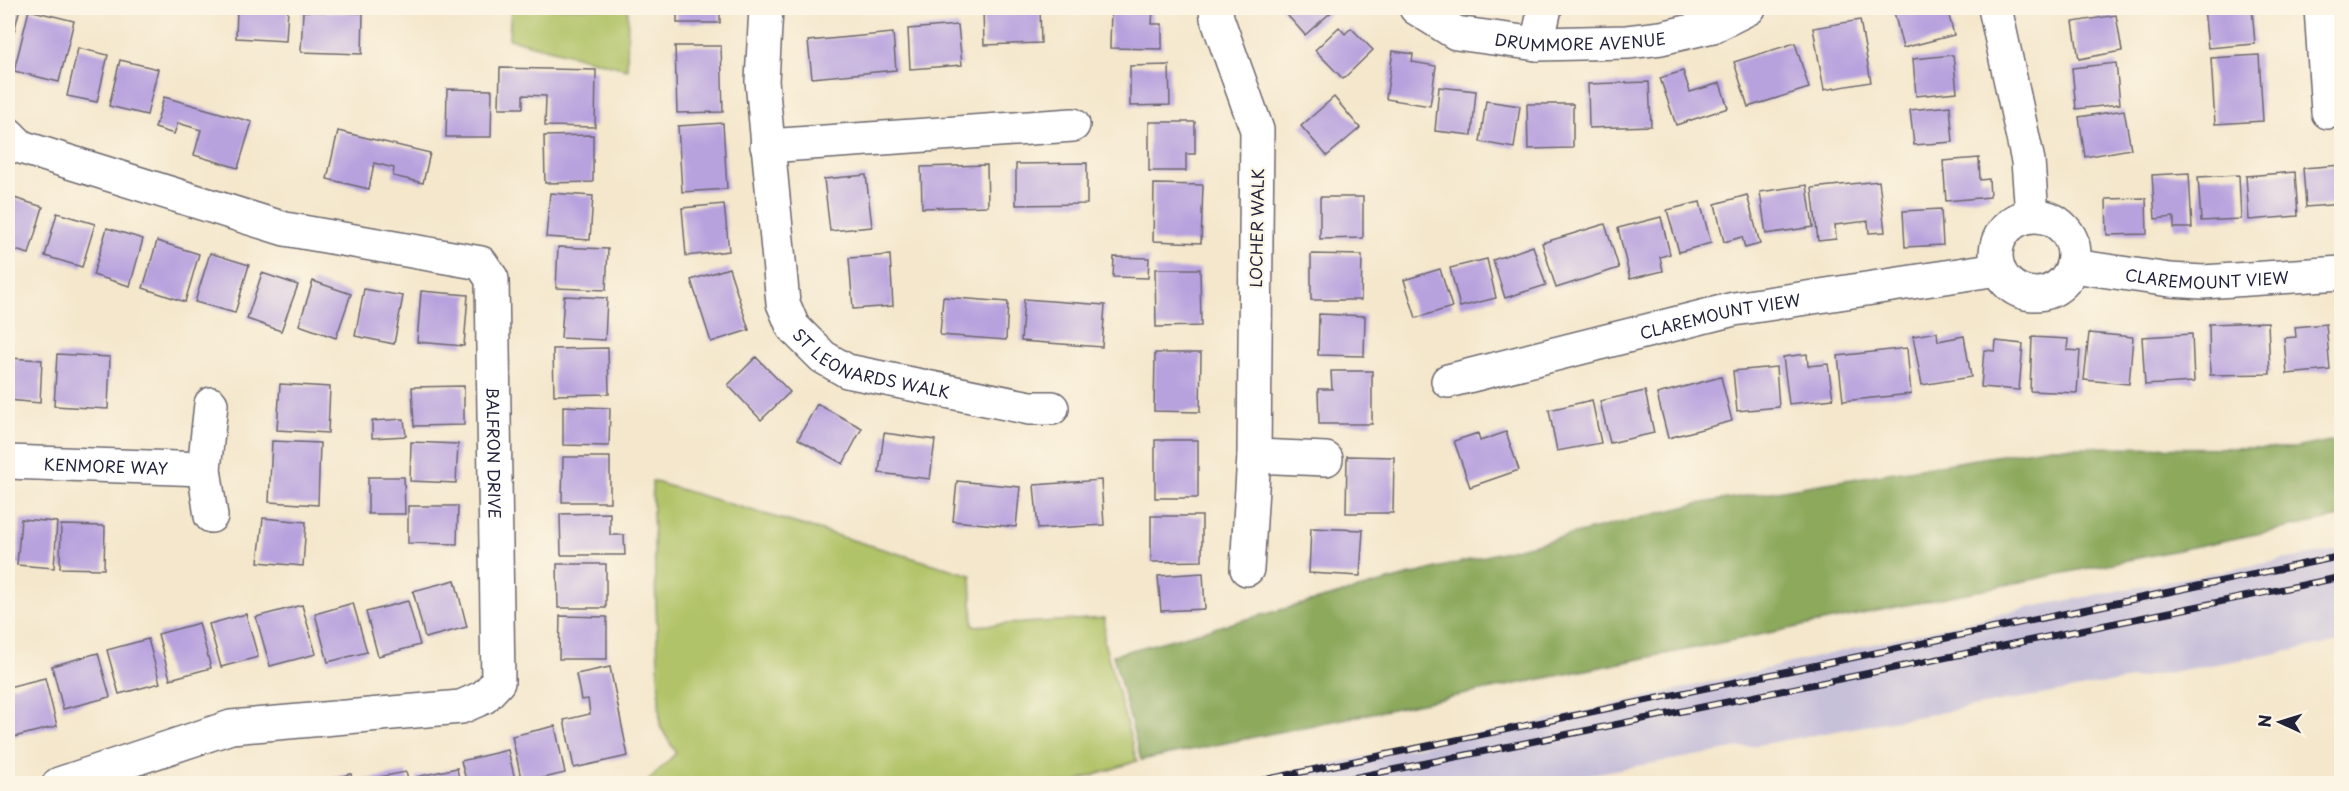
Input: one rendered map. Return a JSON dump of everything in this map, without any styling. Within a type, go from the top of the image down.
[{"type":"street","name":"ST LEONARDS WALK","points":[[766,8],[762,81],[767,146],[783,303],[793,327],[823,357],[846,371],[1038,414]]},
{"type":"street","name":"LOCHER WALK","points":[[1216,8],[1217,18],[1257,130],[1254,456],[1247,569]]},
{"type":"street","name":"DRUMMORE AVENUE","points":[[1416,8],[1456,33],[1537,44],[1627,42],[1661,38],[1713,26],[1749,8]]},
{"type":"street","points":[[1537,44],[1545,8]]},
{"type":"street","points":[[1995,8],[2028,161],[2032,215]]},
{"type":"street","points":[[2321,8],[2328,111]]},
{"type":"street","points":[[767,146],[1073,125]]},
{"type":"street","name":"BALFRON DRIVE","points":[[8,134],[21,147],[285,229],[482,262],[492,279],[498,682],[484,697],[461,707],[231,727],[59,783]]},
{"type":"street","points":[[2032,215],[2045,217],[2066,230],[2073,247],[2073,266],[2060,286],[2049,292],[2025,293],[2014,288],[1998,270],[1995,257],[1997,245],[2002,234],[2020,218],[2032,215]]},
{"type":"street","name":"CLAREMOUNT VIEW","points":[[2073,266],[2170,280],[2203,282],[2342,273]]},
{"type":"street","name":"CLAREMOUNT VIEW","points":[[1448,381],[1734,309],[1998,270]]},
{"type":"street","points":[[211,404],[204,469],[211,516]]},
{"type":"street","points":[[1254,456],[1326,459]]},
{"type":"street","name":"KENMORE WAY","points":[[8,462],[204,469]]},
{"type":"shaded area","points":[[2341,549],[2341,642],[1541,783],[1234,783],[1526,725],[2026,608]]},
{"type":"green space","points":[[511,8],[628,8],[627,69],[509,39]]},
{"type":"green space","points":[[2341,439],[2341,517],[1141,760],[1113,655],[1433,569],[1696,504],[2051,447],[2294,448]]},
{"type":"green space","points":[[652,481],[971,575],[973,626],[1105,618],[1104,642],[1137,761],[1070,783],[646,783],[676,753],[660,726]]},
{"type":"building","points":[[8,8],[20,8],[14,32],[8,31]]},
{"type":"building","points":[[237,8],[288,8],[286,41],[236,38]]},
{"type":"building","points":[[677,8],[720,8],[720,23],[677,23]]},
{"type":"building","points":[[983,8],[1040,8],[1041,43],[984,45]]},
{"type":"building","points":[[1111,8],[1153,8],[1152,24],[1162,24],[1162,49],[1110,48]]},
{"type":"building","points":[[1281,8],[1336,8],[1305,35]]},
{"type":"building","points":[[1893,8],[1933,8],[1935,15],[1948,12],[1954,35],[1903,48]]},
{"type":"building","points":[[2204,8],[2252,8],[2255,44],[2208,48]]},
{"type":"building","points":[[29,10],[74,21],[59,82],[14,71]]},
{"type":"building","points":[[303,11],[363,13],[362,54],[301,52]]},
{"type":"building","points":[[2116,15],[2122,51],[2079,59],[2073,22]]},
{"type":"building","points":[[1860,20],[1871,82],[1824,90],[1813,28]]},
{"type":"building","points":[[958,25],[962,65],[910,69],[908,29]]},
{"type":"building","points":[[1339,27],[1345,34],[1351,28],[1373,50],[1343,79],[1315,50]]},
{"type":"building","points":[[893,33],[896,70],[812,78],[808,41]]},
{"type":"building","points":[[1795,43],[1809,88],[1748,107],[1734,62]]},
{"type":"building","points":[[675,46],[721,46],[723,112],[677,113]]},
{"type":"building","points":[[78,48],[108,55],[97,102],[67,96]]},
{"type":"building","points":[[1393,51],[1413,54],[1412,62],[1436,66],[1430,106],[1386,99]]},
{"type":"building","points":[[1953,55],[1957,92],[1916,96],[1913,59]]},
{"type":"building","points":[[2259,55],[2263,121],[2215,124],[2211,58]]},
{"type":"building","points":[[120,60],[158,69],[147,115],[109,106]]},
{"type":"building","points":[[2116,63],[2120,104],[2076,109],[2072,68]]},
{"type":"building","points":[[1169,65],[1170,105],[1130,106],[1130,66]]},
{"type":"building","points":[[500,68],[596,70],[595,127],[545,126],[546,96],[523,95],[523,108],[499,108]]},
{"type":"building","points":[[1683,71],[1690,92],[1720,83],[1728,108],[1676,125],[1660,78]]},
{"type":"building","points":[[1649,82],[1651,126],[1589,128],[1588,84]]},
{"type":"building","points":[[1439,87],[1476,91],[1472,135],[1435,131]]},
{"type":"building","points":[[447,89],[492,90],[491,137],[446,137]]},
{"type":"building","points":[[164,97],[252,122],[238,168],[194,155],[201,130],[178,123],[174,134],[155,128]]},
{"type":"building","points":[[1334,97],[1360,128],[1327,156],[1301,126]]},
{"type":"building","points":[[1486,101],[1520,106],[1514,148],[1480,142]]},
{"type":"building","points":[[1527,104],[1573,104],[1573,148],[1528,149]]},
{"type":"building","points":[[1950,106],[1953,142],[1914,145],[1910,110]]},
{"type":"building","points":[[2124,110],[2131,149],[2085,157],[2079,117]]},
{"type":"building","points":[[1149,122],[1195,122],[1195,154],[1186,154],[1186,171],[1149,171]]},
{"type":"building","points":[[723,123],[727,189],[682,192],[678,126]]},
{"type":"building","points":[[338,131],[430,153],[423,183],[393,176],[394,168],[374,163],[369,189],[327,179]]},
{"type":"building","points":[[593,135],[593,182],[545,183],[544,136]]},
{"type":"building","points":[[1979,158],[1980,180],[1989,179],[1990,197],[1946,201],[1943,161]]},
{"type":"building","points":[[1087,163],[1087,204],[1016,205],[1016,164]]},
{"type":"building","points":[[987,165],[988,206],[922,208],[921,167]]},
{"type":"building","points":[[2342,165],[2342,204],[2306,207],[2303,168]]},
{"type":"building","points":[[2295,172],[2298,216],[2249,220],[2246,176]]},
{"type":"building","points":[[2189,173],[2192,228],[2174,228],[2174,217],[2155,219],[2152,175]]},
{"type":"building","points":[[866,175],[872,227],[830,231],[824,179]]},
{"type":"building","points":[[2239,175],[2241,219],[2201,221],[2198,177]]},
{"type":"building","points":[[1879,181],[1885,232],[1869,233],[1868,221],[1835,225],[1836,239],[1818,241],[1812,188]]},
{"type":"building","points":[[1154,184],[1203,185],[1201,243],[1153,241]]},
{"type":"building","points":[[1807,185],[1813,227],[1766,234],[1760,192]]},
{"type":"building","points":[[550,193],[593,196],[590,240],[546,237]]},
{"type":"building","points":[[1747,195],[1760,244],[1745,248],[1742,237],[1724,242],[1715,204]]},
{"type":"building","points":[[8,196],[43,207],[29,254],[8,248]]},
{"type":"building","points":[[1320,197],[1363,197],[1363,238],[1320,239]]},
{"type":"building","points":[[2146,198],[2147,234],[2107,235],[2106,199]]},
{"type":"building","points":[[1700,202],[1711,243],[1679,252],[1667,210]]},
{"type":"building","points":[[724,204],[729,251],[686,256],[682,208]]},
{"type":"building","points":[[1941,209],[1943,245],[1905,247],[1903,211]]},
{"type":"building","points":[[57,213],[95,224],[82,267],[45,256]]},
{"type":"building","points":[[1661,217],[1670,254],[1660,257],[1663,271],[1630,279],[1618,228]]},
{"type":"building","points":[[1605,224],[1619,268],[1556,288],[1542,243]]},
{"type":"building","points":[[107,228],[143,239],[130,286],[93,275]]},
{"type":"building","points":[[157,241],[199,254],[185,302],[143,288]]},
{"type":"building","points":[[1533,246],[1546,285],[1505,298],[1493,260]]},
{"type":"building","points":[[558,247],[608,249],[606,290],[556,288]]},
{"type":"building","points":[[210,253],[249,265],[235,313],[195,302]]},
{"type":"building","points":[[1311,254],[1362,255],[1361,300],[1311,300]]},
{"type":"building","points":[[890,255],[893,306],[853,309],[849,258]]},
{"type":"building","points":[[1114,257],[1149,258],[1148,278],[1113,277]]},
{"type":"building","points":[[1487,259],[1496,298],[1460,307],[1450,268]]},
{"type":"building","points":[[729,268],[749,330],[711,342],[691,280]]},
{"type":"building","points":[[1155,269],[1200,269],[1201,326],[1156,327]]},
{"type":"building","points":[[1440,269],[1452,307],[1416,318],[1404,280]]},
{"type":"building","points":[[262,273],[298,285],[281,331],[247,319]]},
{"type":"building","points":[[313,281],[351,294],[336,338],[299,325]]},
{"type":"building","points":[[364,289],[403,296],[394,344],[355,336]]},
{"type":"building","points":[[421,291],[468,295],[464,346],[417,342]]},
{"type":"building","points":[[564,296],[607,298],[605,340],[561,338]]},
{"type":"building","points":[[943,297],[1008,302],[1006,340],[940,335]]},
{"type":"building","points":[[1024,299],[1105,305],[1102,347],[1021,341]]},
{"type":"building","points":[[1319,314],[1365,316],[1364,356],[1318,355]]},
{"type":"building","points":[[2268,322],[2270,374],[2210,375],[2209,324]]},
{"type":"building","points":[[2326,324],[2330,370],[2287,374],[2284,338],[2296,337],[2295,327]]},
{"type":"building","points":[[1937,332],[1938,341],[1964,336],[1971,377],[1922,385],[1913,336]]},
{"type":"building","points":[[2089,333],[2133,337],[2129,384],[2084,380]]},
{"type":"building","points":[[2192,334],[2194,382],[2145,385],[2142,337]]},
{"type":"building","points":[[2032,337],[2068,339],[2067,350],[2080,351],[2077,393],[2030,391]]},
{"type":"building","points":[[1996,341],[2023,344],[2019,390],[1981,387],[1984,350],[1995,351]]},
{"type":"building","points":[[608,348],[609,394],[554,395],[553,349]]},
{"type":"building","points":[[1907,348],[1911,394],[1843,401],[1838,356]]},
{"type":"building","points":[[1155,353],[1201,353],[1200,412],[1154,411]]},
{"type":"building","points":[[57,354],[110,357],[108,409],[54,406]]},
{"type":"building","points":[[1807,354],[1808,366],[1828,364],[1833,399],[1789,404],[1783,357]]},
{"type":"building","points":[[756,357],[790,392],[761,420],[728,385]]},
{"type":"building","points":[[8,358],[42,360],[40,403],[8,400]]},
{"type":"building","points":[[1776,367],[1779,407],[1737,411],[1733,371]]},
{"type":"building","points":[[1331,371],[1372,371],[1372,424],[1319,424],[1318,389],[1332,389]]},
{"type":"building","points":[[1721,377],[1732,421],[1668,438],[1657,394]]},
{"type":"building","points":[[280,384],[330,387],[328,433],[277,430]]},
{"type":"building","points":[[464,386],[464,425],[414,426],[412,387]]},
{"type":"building","points":[[1645,391],[1654,433],[1610,443],[1600,401]]},
{"type":"building","points":[[1592,400],[1601,443],[1557,451],[1549,410]]},
{"type":"building","points":[[817,404],[862,428],[843,464],[798,439]]},
{"type":"building","points":[[563,406],[610,408],[609,446],[563,445]]},
{"type":"building","points":[[404,419],[406,436],[372,438],[372,421]]},
{"type":"building","points":[[1506,432],[1519,470],[1470,487],[1454,441],[1478,433],[1480,441]]},
{"type":"building","points":[[884,433],[935,440],[930,479],[879,473]]},
{"type":"building","points":[[1155,440],[1198,440],[1198,498],[1155,498]]},
{"type":"building","points":[[272,441],[320,443],[318,505],[269,502]]},
{"type":"building","points":[[411,442],[458,444],[456,483],[410,481]]},
{"type":"building","points":[[1347,456],[1394,457],[1393,513],[1346,513]]},
{"type":"building","points":[[563,457],[610,457],[610,502],[562,502]]},
{"type":"building","points":[[368,477],[404,477],[405,514],[368,514]]},
{"type":"building","points":[[1101,480],[1104,525],[1038,529],[1034,485]]},
{"type":"building","points":[[957,481],[1020,487],[1016,527],[953,521]]},
{"type":"building","points":[[408,506],[458,506],[457,544],[408,543]]},
{"type":"building","points":[[610,513],[610,535],[624,535],[625,555],[561,555],[560,514]]},
{"type":"building","points":[[1151,516],[1202,516],[1202,561],[1151,562]]},
{"type":"building","points":[[263,518],[306,522],[303,566],[258,562]]},
{"type":"building","points":[[21,519],[57,522],[54,568],[17,565]]},
{"type":"building","points":[[61,525],[105,526],[104,569],[60,568]]},
{"type":"building","points":[[1311,528],[1363,530],[1360,576],[1309,573]]},
{"type":"building","points":[[557,564],[606,564],[606,608],[558,608]]},
{"type":"building","points":[[1203,573],[1205,609],[1161,611],[1158,576]]},
{"type":"building","points":[[455,580],[467,627],[425,638],[413,591]]},
{"type":"building","points":[[408,601],[420,645],[378,656],[366,612]]},
{"type":"building","points":[[353,603],[367,652],[328,662],[315,614]]},
{"type":"building","points":[[302,605],[316,654],[270,666],[256,617]]},
{"type":"building","points":[[246,614],[258,657],[221,667],[209,624]]},
{"type":"building","points":[[560,616],[607,617],[607,659],[559,659]]},
{"type":"building","points":[[199,623],[211,668],[170,679],[158,634]]},
{"type":"building","points":[[148,639],[160,683],[119,694],[107,650]]},
{"type":"building","points":[[98,653],[110,697],[63,709],[52,666]]},
{"type":"building","points":[[610,667],[628,756],[574,768],[564,720],[590,714],[588,699],[581,700],[576,674]]},
{"type":"building","points":[[45,678],[57,726],[14,737],[8,711],[8,687]]},
{"type":"building","points":[[555,726],[565,773],[522,783],[512,736]]},
{"type":"building","points":[[508,750],[516,784],[467,784],[461,761]]},
{"type":"building","points":[[457,768],[460,784],[418,784],[416,777]]},
{"type":"building","points":[[406,772],[409,784],[364,784],[363,780]]},
{"type":"building","points":[[351,774],[353,784],[312,784],[312,783]]},
{"type":"railway","points":[[1244,784],[2342,556]]},
{"type":"railway","points":[[1323,784],[2342,577]]}]
